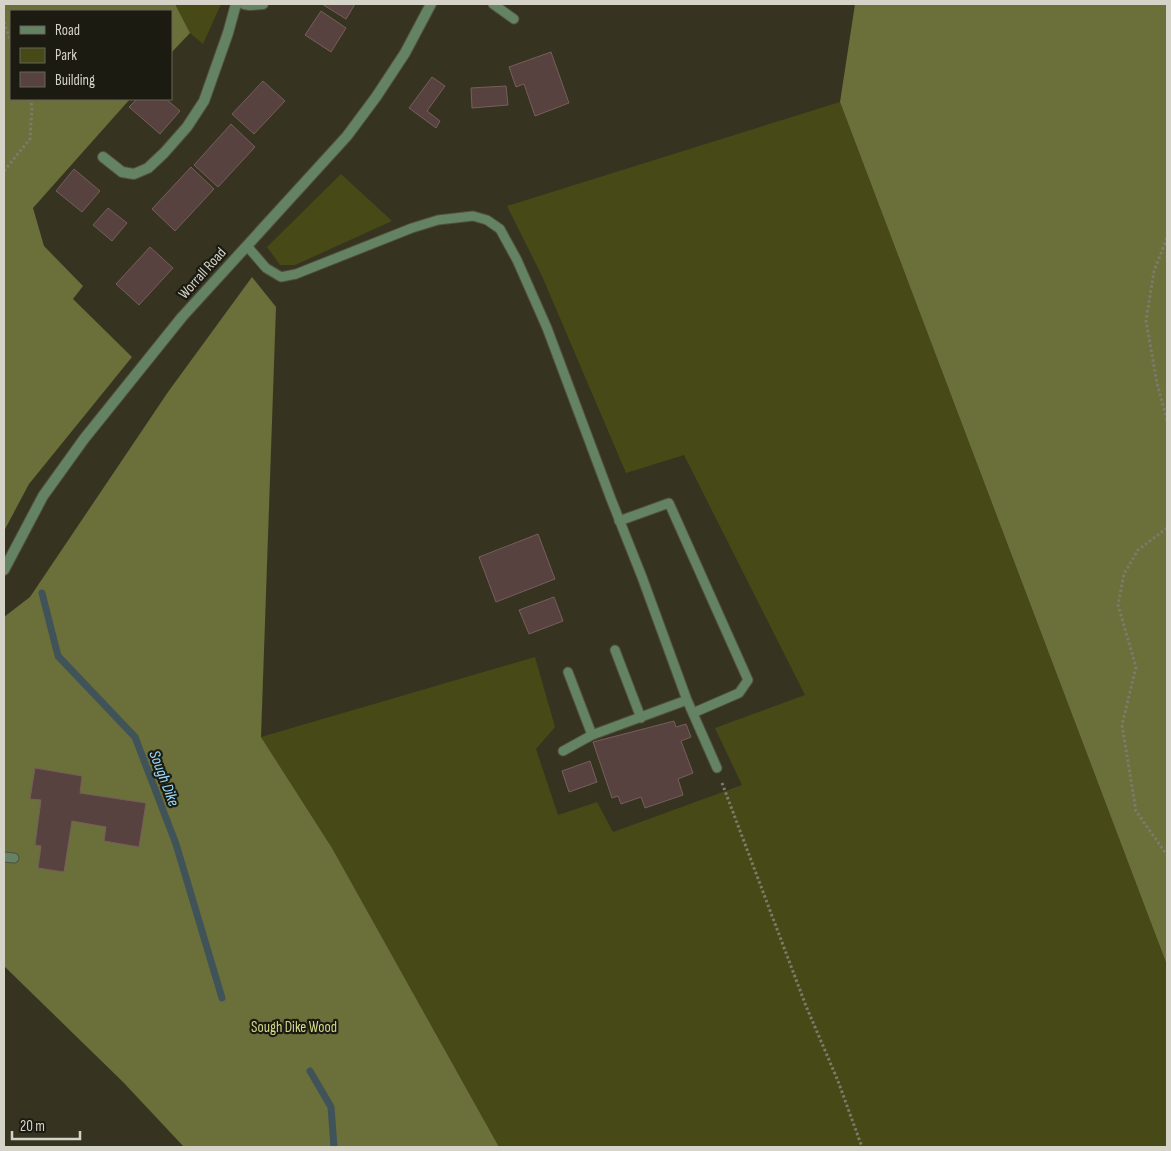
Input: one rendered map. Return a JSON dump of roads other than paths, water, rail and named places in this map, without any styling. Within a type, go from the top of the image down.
[{"type":"street","points":[[103,157],[122,172],[134,174],[148,168],[170,146],[187,126],[204,101],[236,4]]},
{"type":"street","points":[[244,4],[262,4]]},
{"type":"street","name":"Worrall Road","points":[[4,570],[44,496],[84,439],[182,318],[347,136],[376,97],[405,52],[431,4]]},
{"type":"lane","points":[[493,4],[514,19]]},
{"type":"lane","points":[[247,246],[266,268],[281,277],[296,274],[412,228],[438,220],[473,216],[487,220],[500,229],[547,328],[687,700],[716,768]]},
{"type":"lane","points":[[619,520],[669,503],[748,680],[740,693],[693,713]]},
{"type":"lane","points":[[615,650],[641,718]]},
{"type":"lane","points":[[568,672],[592,735]]},
{"type":"lane","points":[[564,751],[592,735],[687,700]]},
{"type":"lane","points":[[4,857],[14,858]]},
{"type":"waterway","name":"Sough Dike","points":[[42,593],[58,656],[135,737],[176,844],[222,998]]},
{"type":"waterway","name":"Sough Dike","points":[[310,1071],[331,1107],[334,1147]]},
{"type":"park label","name":"Sough Dike Wood","points":[[294,1027]]}]
